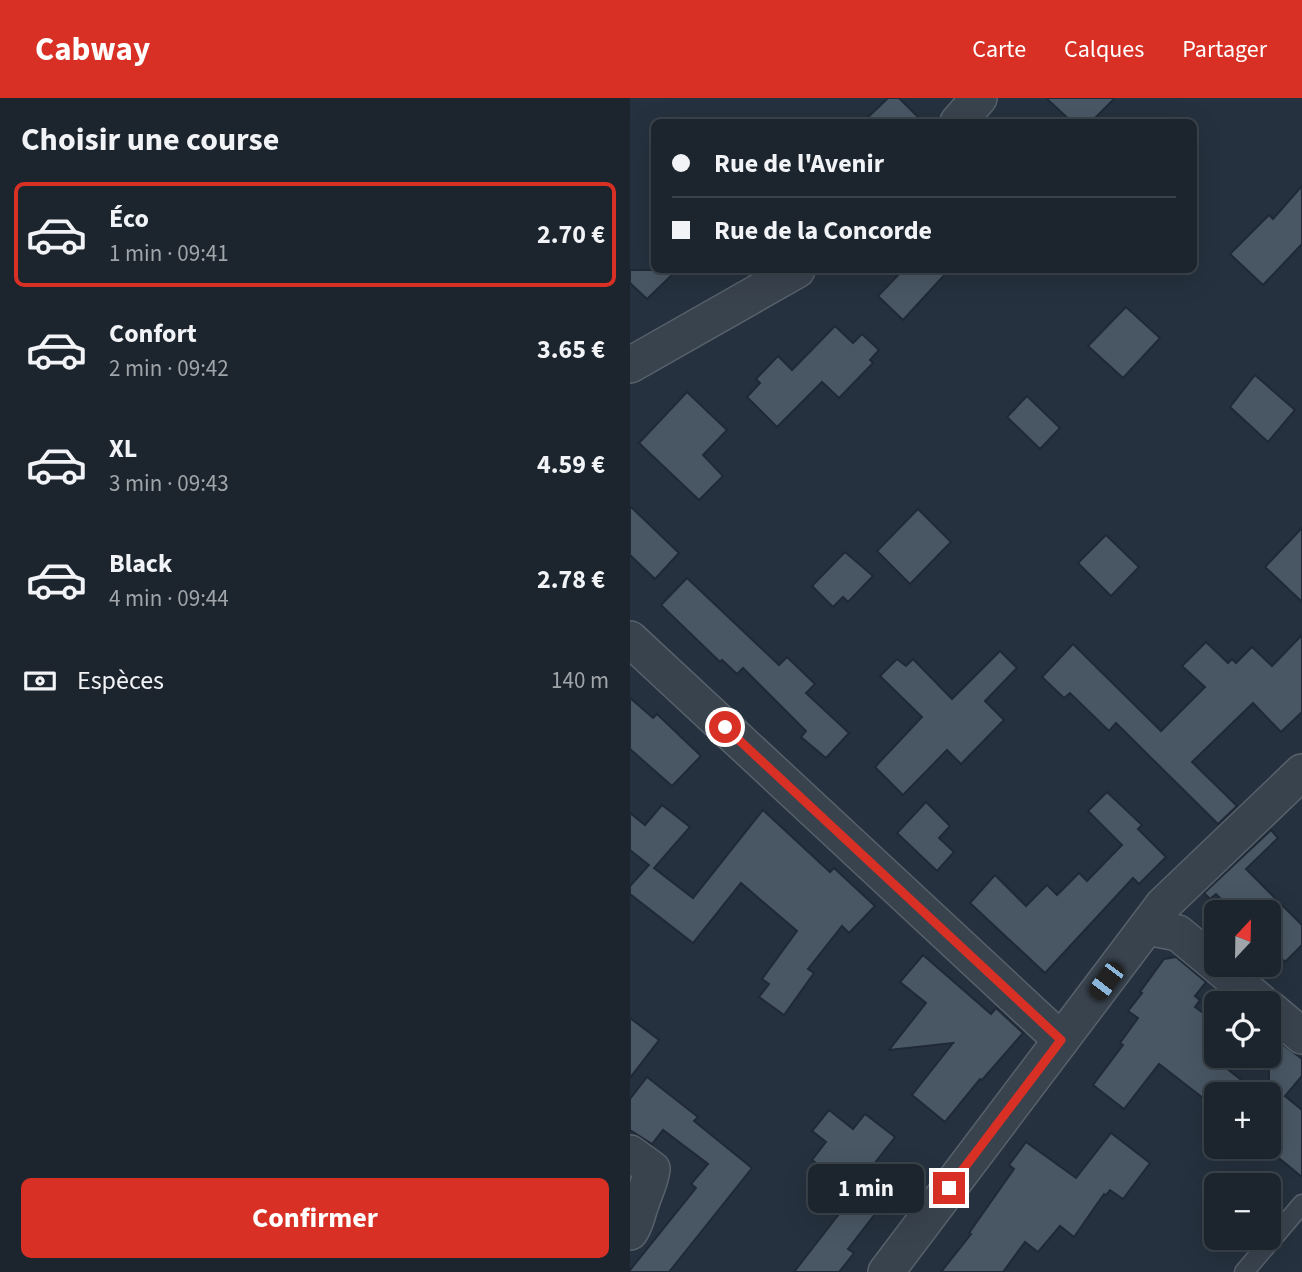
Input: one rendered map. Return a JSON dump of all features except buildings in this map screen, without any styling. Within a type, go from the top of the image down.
[{"type":"street","points":[[961,119],[979,98]]},
{"type":"street","points":[[630,365],[792,273]]},
{"type":"street","points":[[630,639],[1061,1040]]},
{"type":"street","points":[[886,1272],[1163,905],[1302,772]]},
{"type":"street","points":[[1147,927],[1178,933],[1248,991]]},
{"type":"street","points":[[1281,1018],[1302,1036]]},
{"type":"street","points":[[630,1153],[652,1170],[650,1184],[633,1211]]},
{"type":"lane","points":[[1244,1272],[1302,1204]]},
{"type":"route","points":[[725,727],[1061,1040],[949,1188]]}]
